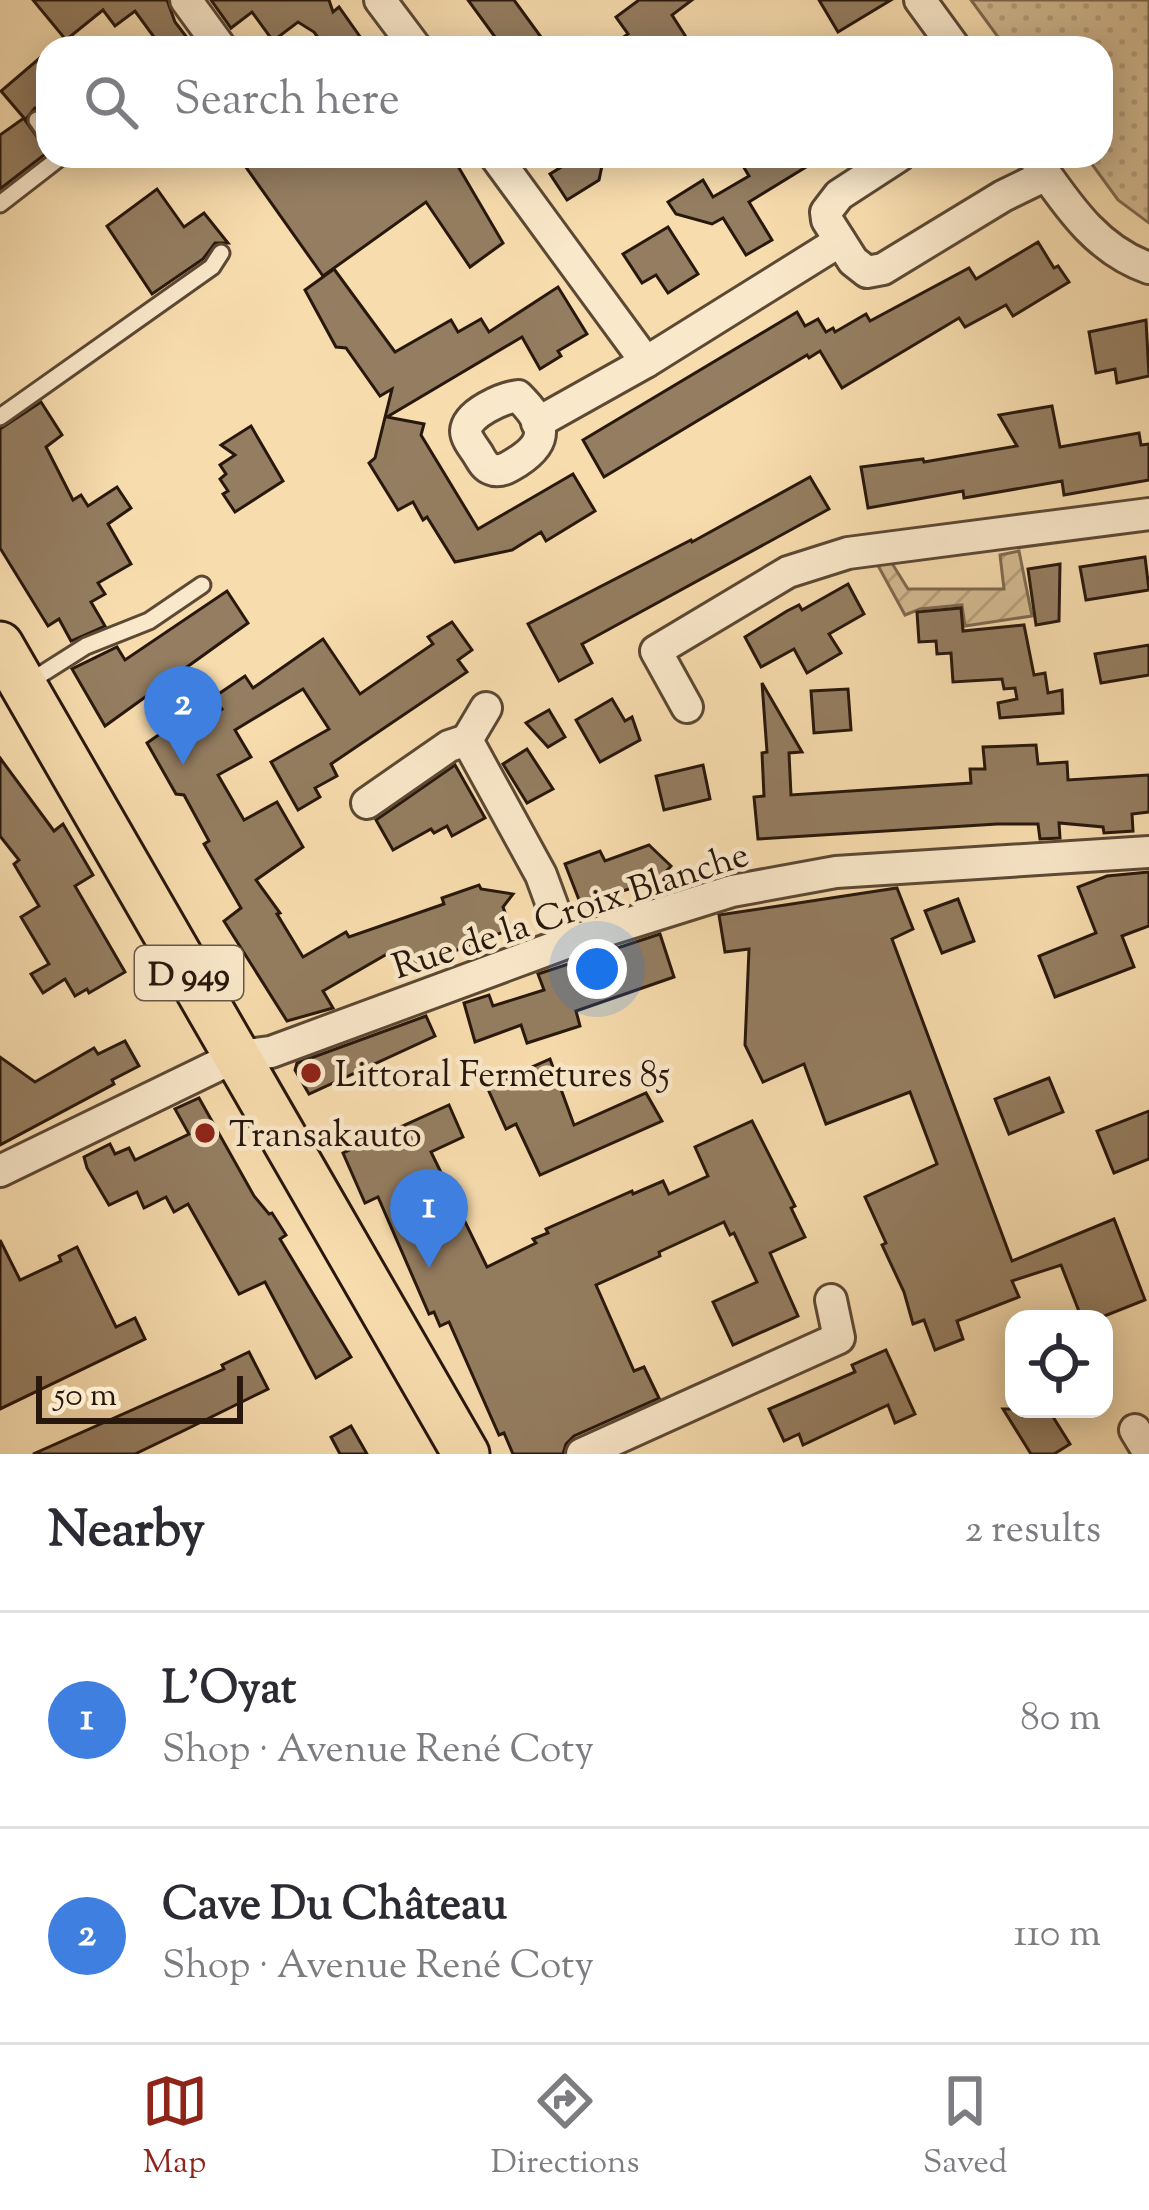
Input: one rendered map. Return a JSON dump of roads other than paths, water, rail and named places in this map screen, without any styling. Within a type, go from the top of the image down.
[{"type":"main road","name":"D 949","points":[[0,645],[12,694],[237,1056],[466,1454]]},
{"type":"street","points":[[186,0],[212,36]]},
{"type":"street","points":[[380,0],[407,36]]},
{"type":"street","points":[[920,0],[946,36]]},
{"type":"street","points":[[504,168],[646,362]]},
{"type":"street","points":[[882,168],[830,205],[827,220],[860,268],[874,273],[1003,196],[1036,168]]},
{"type":"street","points":[[1042,168],[1083,225],[1107,246],[1149,268]]},
{"type":"street","points":[[537,423],[646,362],[840,241]]},
{"type":"street","points":[[687,706],[656,651],[788,572],[872,548],[1032,532],[1149,514]]},
{"type":"street","points":[[367,803],[449,746],[467,740],[486,708]]},
{"type":"street","points":[[467,740],[542,874],[566,943]]},
{"type":"street","name":"Rue de la Croix Blanche","points":[[0,1171],[237,1056],[271,1052],[566,943],[732,891],[836,872],[1149,852]]},
{"type":"street","points":[[582,1454],[839,1338],[831,1300]]},
{"type":"lane","points":[[0,204],[46,168]]},
{"type":"lane","points":[[0,417],[212,267],[221,253]]},
{"type":"lane","points":[[12,694],[86,646],[148,622],[202,585]]},
{"type":"place","name":"Cave Du Château","points":[[183,765]]},
{"type":"place","name":"Littoral Fermetures 85","points":[[311,1073]]},
{"type":"place","name":"Transakauto","points":[[205,1133]]},
{"type":"place","name":"L'Oyat","points":[[429,1268]]}]
